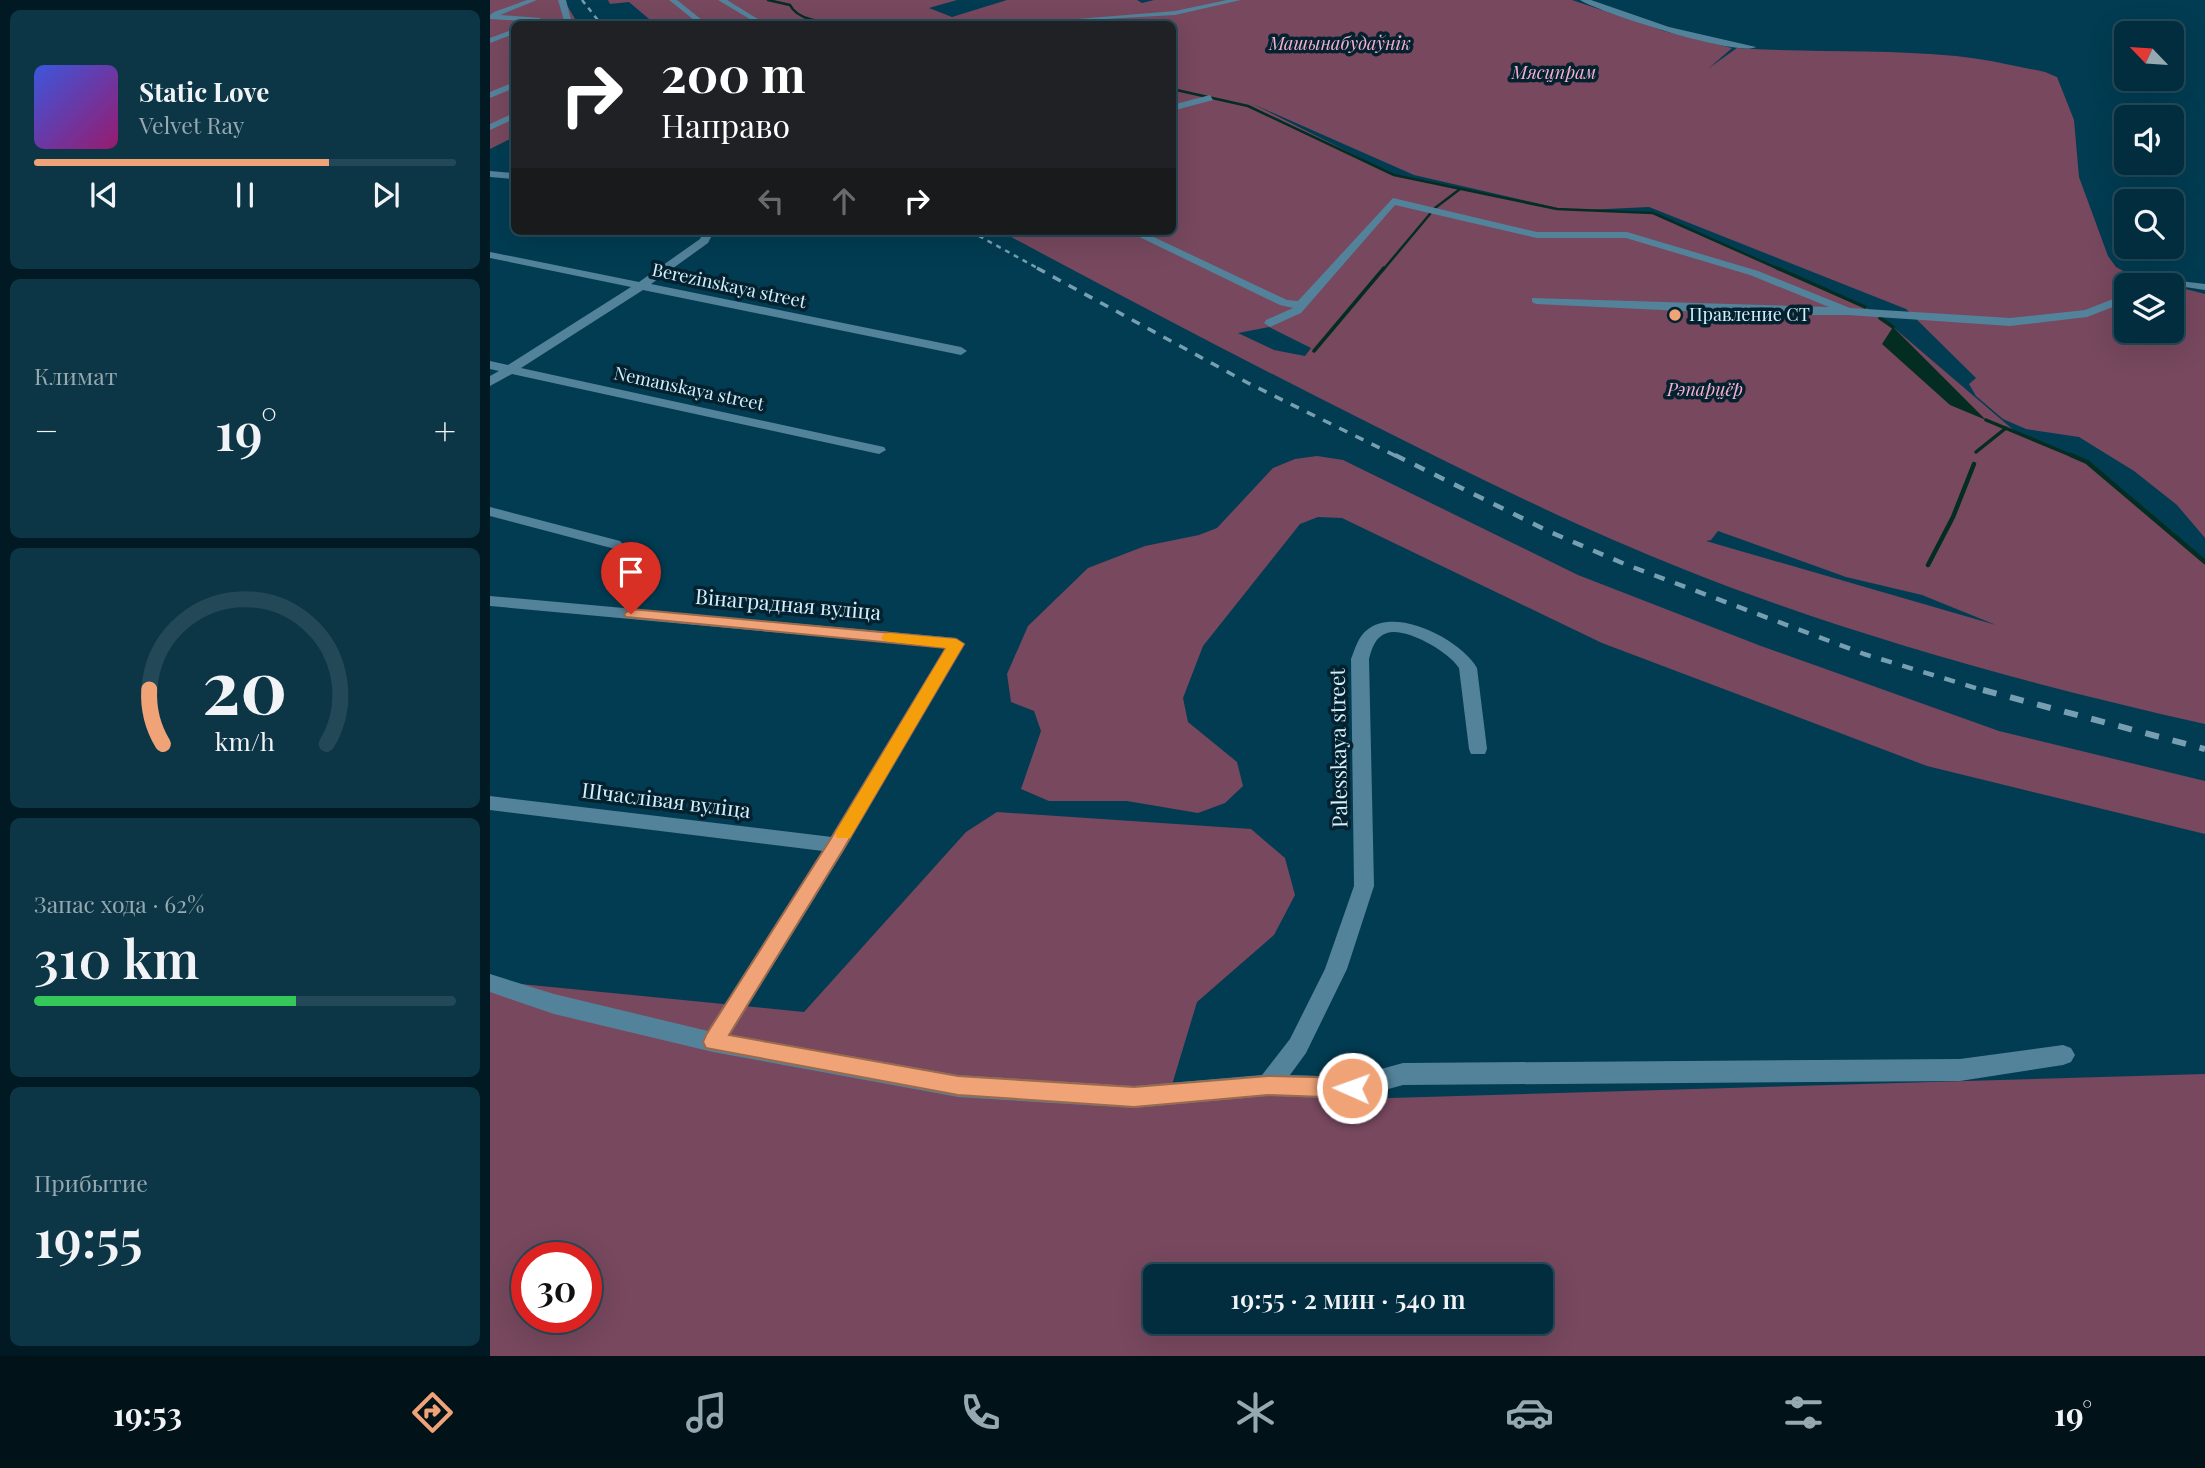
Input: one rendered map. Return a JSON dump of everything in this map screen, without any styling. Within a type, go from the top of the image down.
[{"type":"street","points":[[490,17],[533,0]]},
{"type":"street","points":[[562,0],[570,21]]},
{"type":"street","points":[[673,0],[698,21]]},
{"type":"street","points":[[722,0],[757,21]]},
{"type":"street","points":[[1062,21],[1175,13],[1237,0]]},
{"type":"street","points":[[1584,0],[1674,31],[1714,42],[1752,47]]},
{"type":"street","points":[[490,17],[540,20],[537,21]]},
{"type":"street","points":[[490,41],[511,32]]},
{"type":"street","points":[[490,95],[511,86]]},
{"type":"street","points":[[1176,107],[1210,98]]},
{"type":"street","points":[[490,127],[511,117]]},
{"type":"street","points":[[490,174],[511,176]]},
{"type":"street","points":[[1270,323],[1292,314],[1302,305],[1394,201],[1537,235],[1627,235],[1754,273],[1848,311]]},
{"type":"street","points":[[490,382],[641,286],[704,241],[707,235]]},
{"type":"street","points":[[1140,235],[1284,303],[1302,305]]},
{"type":"street","name":"Berezinskaya street","points":[[490,255],[961,351]]},
{"type":"street","points":[[2184,285],[2205,287]]},
{"type":"street","points":[[1536,300],[1767,311],[1848,311],[2010,322],[2087,313],[2114,303]]},
{"type":"street","name":"Nemanskaya street","points":[[490,365],[879,450]]},
{"type":"street","points":[[490,511],[615,544]]},
{"type":"street","name":"Вінаградная вуліца","points":[[490,601],[956,644],[837,845]]},
{"type":"street","name":"Palesskaya street","points":[[1268,1085],[1298,1046],[1336,969],[1364,886],[1360,659],[1362,648],[1370,636],[1381,628],[1413,628],[1464,659],[1468,668],[1478,749]]},
{"type":"street","name":"Шчаслівая вуліца","points":[[490,803],[837,845]]},
{"type":"street","points":[[713,1042],[837,845]]},
{"type":"street","points":[[490,983],[554,1004],[713,1042],[958,1086],[1134,1097],[1268,1085],[1352,1088],[1403,1074],[1960,1070],[2063,1055]]},
{"type":"green space","points":[[490,0],[564,0],[576,21],[511,21],[511,138],[490,149]]},
{"type":"green space","points":[[608,0],[957,0],[929,8],[952,17],[1007,0],[1137,0],[1142,3],[1154,0],[1572,0],[1664,31],[1732,48],[1709,68],[1737,48],[1901,52],[1989,61],[2045,72],[2057,77],[2074,120],[2079,177],[2108,256],[2116,267],[2127,273],[2114,273],[2114,343],[2184,343],[2184,289],[2205,294],[2205,538],[2177,505],[2134,471],[2079,437],[2026,429],[2003,419],[1976,396],[1969,384],[1976,378],[1906,309],[1649,207],[1585,210],[1653,213],[1865,307],[1893,327],[2017,433],[2087,462],[2205,562],[2205,724],[2006,675],[1875,637],[1746,593],[1643,553],[1411,444],[1008,235],[1176,235],[1176,21],[651,21],[629,2],[610,4]],"holes":[[[1253,104],[1414,175],[1562,209],[1394,175]],[[1269,327],[1311,348],[1305,356],[1274,350],[1238,333]],[[1718,531],[1846,577],[1922,595],[1996,625],[1706,541],[1711,540]]]},
{"type":"green space","points":[[1317,456],[1343,460],[1578,575],[1761,646],[1999,731],[2205,781],[2205,834],[1927,766],[1602,643],[1342,518],[1318,517],[1300,524],[1203,646],[1183,698],[1188,722],[1237,762],[1243,786],[1225,803],[1198,813],[1127,801],[1049,801],[1021,789],[1041,731],[1034,711],[1011,702],[1007,674],[1028,626],[1088,568],[1145,546],[1199,535],[1217,528],[1273,468],[1295,459]]},
{"type":"green space","points":[[997,812],[1251,829],[1285,858],[1295,895],[1274,935],[1197,1002],[1171,1088],[1268,1085],[1356,1099],[2205,1074],[2205,1356],[490,1356],[490,981],[804,1012],[966,832]]},
{"type":"shaded area","points":[[1893,327],[1986,420],[1950,405],[1882,344]]},
{"type":"waterway","points":[[768,0],[790,5],[800,15],[820,21]]},
{"type":"waterway","points":[[1176,90],[1248,106],[1394,175],[1557,209],[1653,213],[1781,270]]},
{"type":"waterway","points":[[1435,208],[1460,189]]},
{"type":"waterway","points":[[1383,270],[1430,214]]},
{"type":"waterway","points":[[1314,351],[1384,268]]},
{"type":"waterway","points":[[1777,268],[1865,307]]},
{"type":"waterway","points":[[1880,318],[1893,327]]},
{"type":"waterway","points":[[1986,420],[2006,428]]},
{"type":"waterway","points":[[1976,452],[2006,428]]},
{"type":"waterway","points":[[2006,428],[2075,457]]},
{"type":"waterway","points":[[2071,455],[2087,462],[2205,562]]},
{"type":"waterway","points":[[1928,565],[1953,517],[1974,464]]},
{"type":"railway","points":[[582,0],[599,21]]},
{"type":"railway","points":[[977,235],[1041,270]]},
{"type":"railway","points":[[1037,268],[1248,383],[1398,457]]},
{"type":"railway","points":[[1395,455],[1550,532],[1627,565],[1864,654],[1989,692]]},
{"type":"railway","points":[[1983,690],[2205,749]]},
{"type":"slow traffic","points":[[844,833],[956,644],[889,638]]},
{"type":"place","name":"Правление СТ","points":[[1675,315]]},
{"type":"route","points":[[631,614],[956,644],[837,845],[713,1042],[958,1086],[1134,1097],[1268,1085],[1352,1088]]},
{"type":"park label","name":"Машынабудаўнік","points":[[1340,44]]},
{"type":"park label","name":"Мясцпрам","points":[[1554,73]]},
{"type":"park label","name":"Рэпарцёр","points":[[1705,390]]}]
